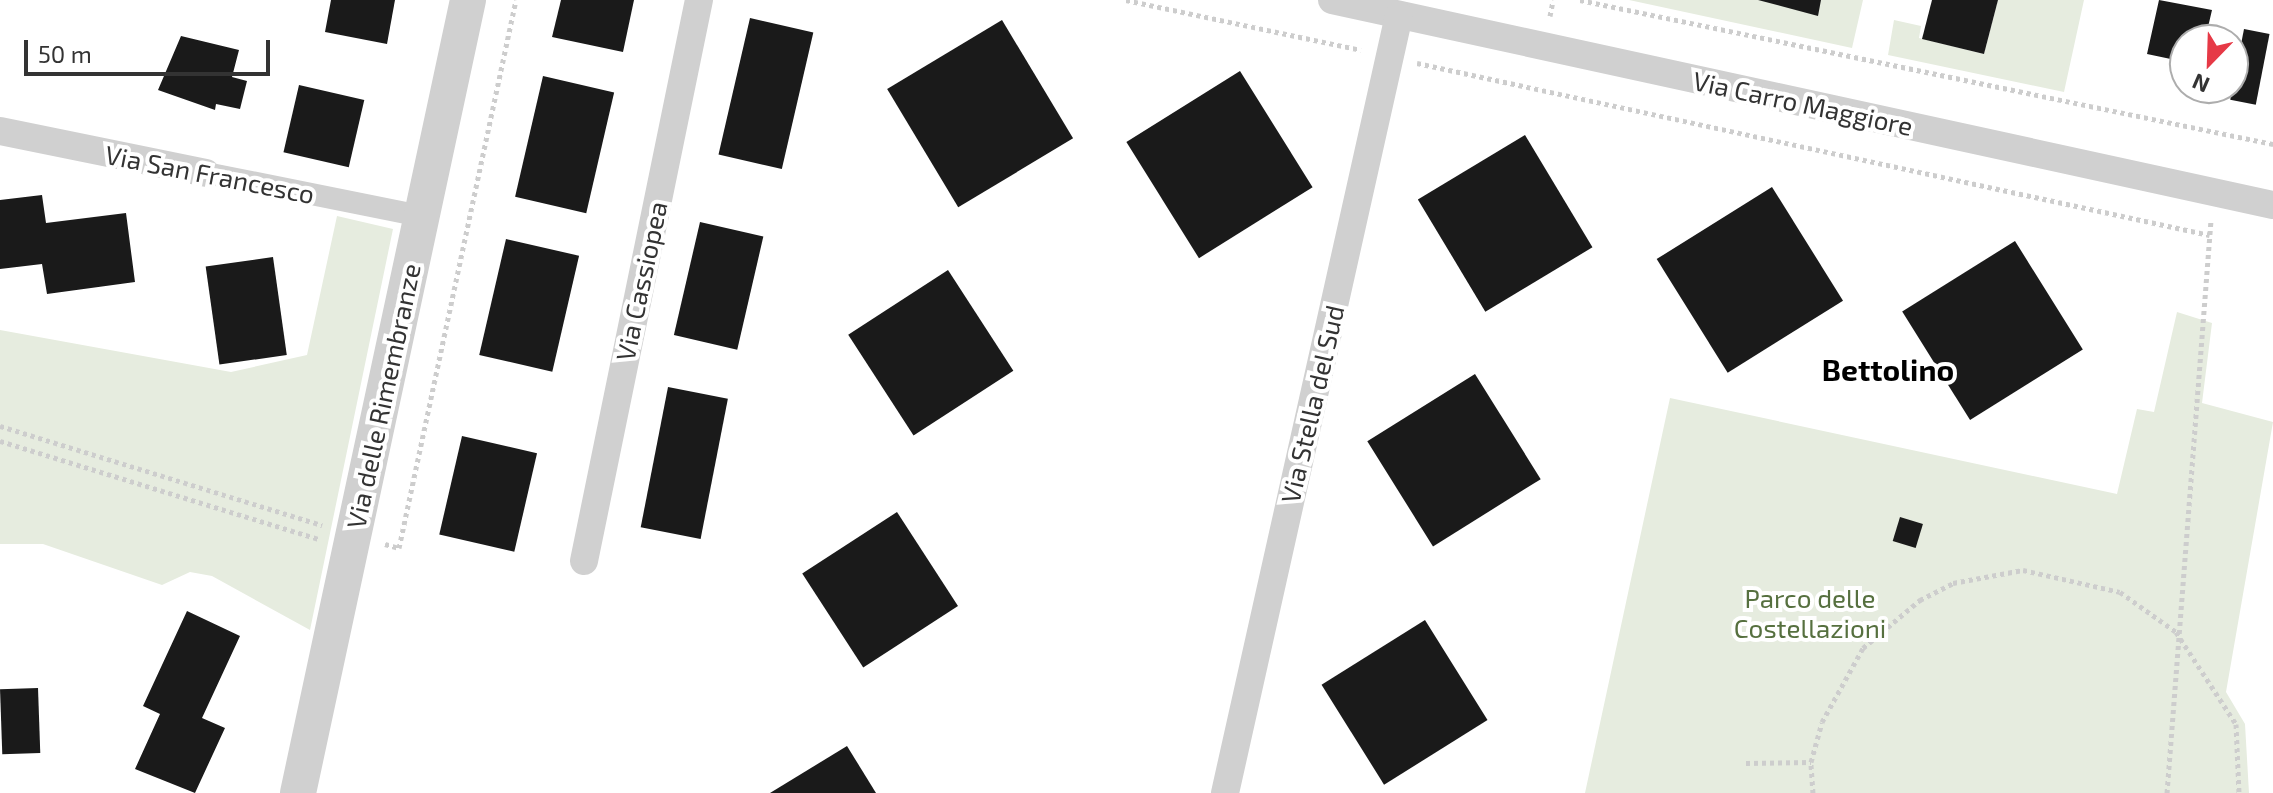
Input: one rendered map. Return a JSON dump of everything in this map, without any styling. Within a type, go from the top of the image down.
[{"type":"street","name":"Via delle Rimembranze","points":[[298,793],[368,539],[421,216],[468,0]]},
{"type":"street","name":"Via Cassiopea","points":[[584,561],[699,0]]},
{"type":"street","name":"Via Carro Maggiore","points":[[1332,0],[2273,205]]},
{"type":"street","name":"Via Stella del Sud","points":[[1225,793],[1399,15]]},
{"type":"street","name":"Via San Francesco","points":[[0,131],[421,216]]},
{"type":"path","points":[[0,426],[399,548],[516,0]]},
{"type":"path","points":[[1126,0],[2210,235]]},
{"type":"path","points":[[1580,0],[2273,144]]},
{"type":"path","points":[[2167,793],[2176,632],[2213,192]]},
{"type":"path","points":[[0,441],[328,542],[368,539]]},
{"type":"path","points":[[1813,793],[1811,762],[1822,722],[1863,648],[1920,600],[1953,583],[2023,570],[2056,574],[2120,592],[2176,632],[2236,724],[2239,793]]},
{"type":"path","points":[[1746,763],[1811,762]]},
{"type":"green space","points":[[1629,0],[1863,0],[1852,48]]},
{"type":"green space","points":[[1998,0],[2084,0],[2064,92],[1888,55],[1894,20],[1921,26],[1919,38],[1984,54]]},
{"type":"green space","points":[[337,216],[393,229],[310,630],[212,576],[190,572],[162,585],[43,544],[0,544],[0,330],[231,372],[307,355]]},
{"type":"green space","name":"Parco delle Costellazioni","points":[[2177,312],[2212,323],[2202,403],[2273,422],[2226,692],[2245,724],[2249,793],[1585,793],[1670,398],[2117,494],[2137,409],[2154,412]]},
{"type":"building","points":[[331,0],[395,0],[387,44],[325,32]]},
{"type":"building","points":[[561,0],[634,0],[623,52],[552,37]]},
{"type":"building","points":[[1758,0],[1821,0],[1818,16]]},
{"type":"building","points":[[1932,0],[1998,0],[1984,54],[1922,39]]},
{"type":"building","points":[[2159,0],[2212,10],[2209,24],[2169,24],[2169,59],[2147,54]]},
{"type":"building","points":[[750,18],[813,33],[782,169],[719,154]]},
{"type":"building","points":[[1002,20],[1073,138],[958,207],[887,89]]},
{"type":"building","points":[[2249,30],[2270,34],[2256,105],[2249,103]]},
{"type":"building","points":[[181,36],[239,50],[232,77],[247,81],[240,109],[216,104],[215,110],[158,90]]},
{"type":"building","points":[[1240,71],[1313,187],[1199,258],[1126,142]]},
{"type":"building","points":[[543,76],[614,92],[586,213],[515,197]]},
{"type":"building","points":[[299,85],[364,100],[349,167],[283,152]]},
{"type":"building","points":[[1525,135],[1592,247],[1485,312],[1418,199]]},
{"type":"building","points":[[1772,187],[1843,301],[1728,373],[1657,259]]},
{"type":"building","points":[[42,195],[46,223],[126,213],[135,282],[47,294],[42,264],[0,269],[0,200]]},
{"type":"building","points":[[700,222],[763,237],[737,350],[674,335]]},
{"type":"building","points":[[506,239],[579,256],[552,372],[479,355]]},
{"type":"building","points":[[2015,241],[2083,350],[1970,420],[1902,311]]},
{"type":"building","points":[[273,257],[287,355],[219,365],[206,266]]},
{"type":"building","points":[[948,270],[1013,371],[914,435],[848,335]]},
{"type":"building","points":[[1475,374],[1541,479],[1433,546],[1367,441]]},
{"type":"building","points":[[668,387],[728,399],[701,539],[641,527]]},
{"type":"building","points":[[462,436],[537,453],[514,552],[439,534]]},
{"type":"building","points":[[897,512],[958,606],[863,667],[802,574]]},
{"type":"building","points":[[1900,517],[1923,524],[1916,548],[1893,541]]},
{"type":"building","points":[[187,611],[240,636],[202,718],[225,728],[195,793],[135,769],[160,714],[143,706]]},
{"type":"building","points":[[1425,620],[1488,720],[1384,785],[1322,685]]},
{"type":"building","points":[[38,688],[40,753],[2,754],[0,689]]},
{"type":"building","points":[[847,746],[876,793],[770,793]]},
{"type":"district","name":"Bettolino","points":[[1888,369]]}]
